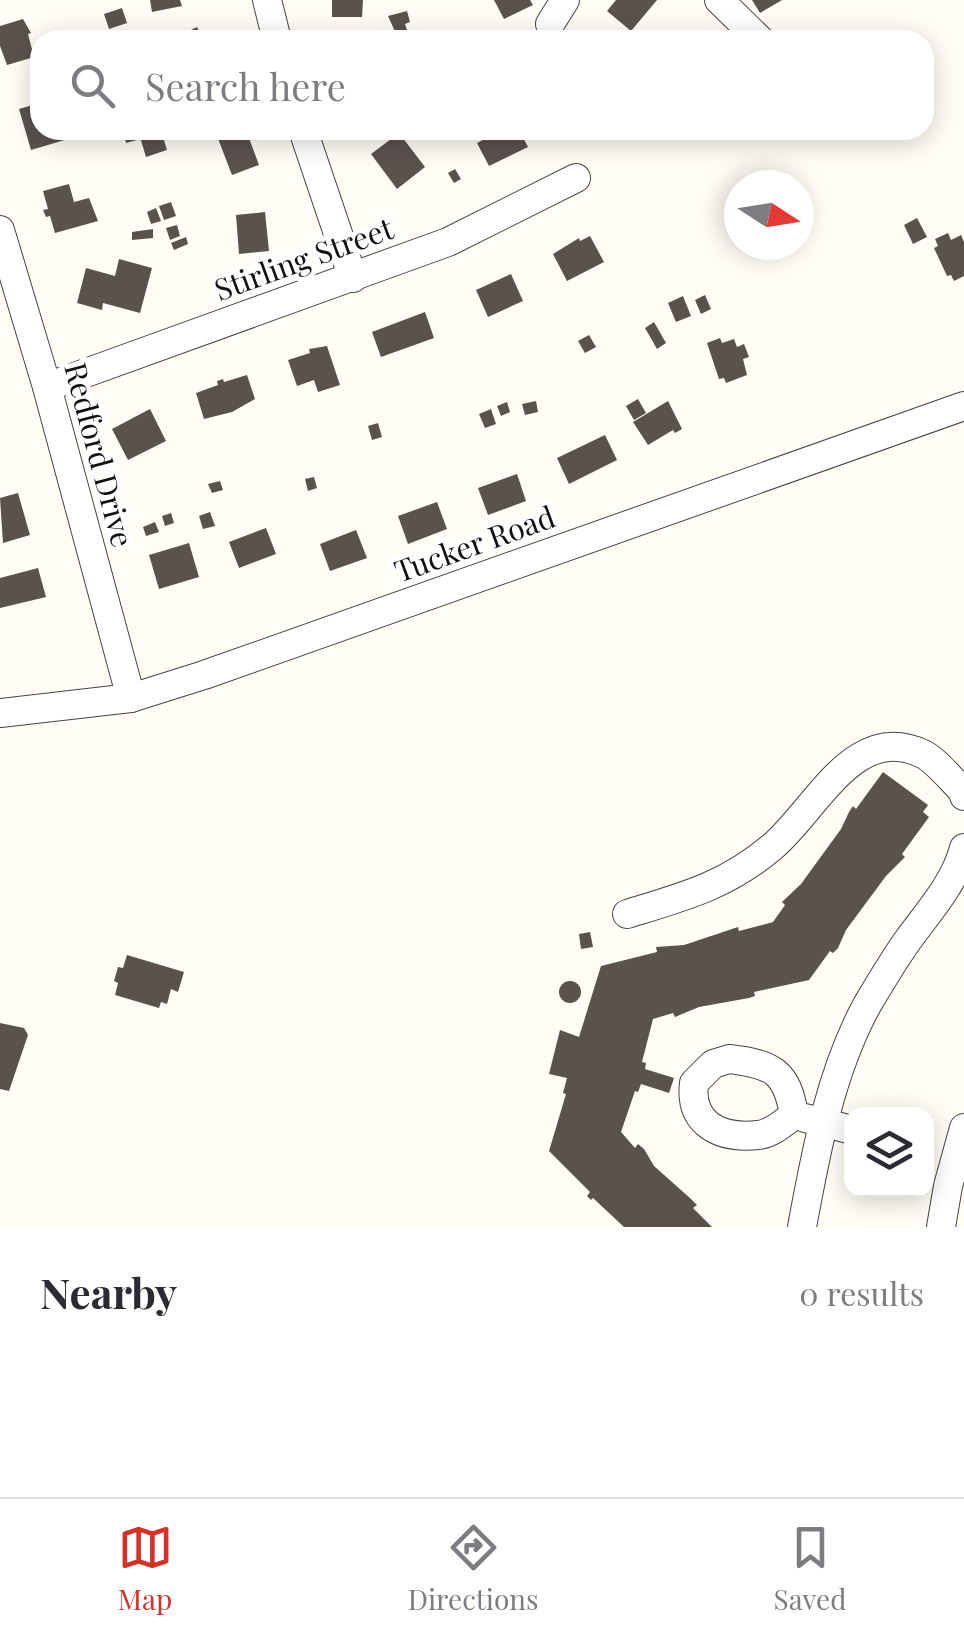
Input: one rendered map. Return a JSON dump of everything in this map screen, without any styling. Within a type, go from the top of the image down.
[{"type":"street","points":[[267,0],[274,30]]},
{"type":"street","points":[[550,24],[565,0]]},
{"type":"street","points":[[719,0],[750,30]]},
{"type":"street","points":[[307,140],[353,278]]},
{"type":"street","name":"Stirling Street","points":[[47,387],[466,235],[576,178]]},
{"type":"street","name":"Redford Drive","points":[[0,230],[131,698]]},
{"type":"street","name":"Tucker Road","points":[[0,713],[131,698],[374,616],[964,406]]},
{"type":"street","points":[[627,914],[711,889],[773,847],[857,756],[882,746],[924,754],[964,796]]},
{"type":"street","points":[[802,1227],[824,1122],[865,1010],[896,957],[950,882],[964,848]]},
{"type":"street","points":[[794,1115],[844,1128]]},
{"type":"street","points":[[941,1227],[964,1128]]},
{"type":"street","points":[[934,1152],[959,1159]]},
{"type":"building","points":[[150,0],[180,0],[182,6],[152,12]]},
{"type":"building","points":[[332,0],[363,0],[362,17],[332,17]]},
{"type":"building","points":[[494,0],[530,0],[533,5],[504,19]]},
{"type":"building","points":[[616,0],[657,0],[632,30],[607,11]]},
{"type":"building","points":[[752,0],[782,0],[760,13]]},
{"type":"building","points":[[122,8],[127,23],[109,29],[104,14]]},
{"type":"building","points":[[407,11],[407,30],[394,30],[388,16]]},
{"type":"building","points":[[23,19],[30,31],[30,58],[7,65],[0,46],[0,26]]},
{"type":"building","points":[[30,106],[30,140],[65,140],[31,150],[19,109]]},
{"type":"building","points":[[141,140],[164,140],[167,150],[146,157]]},
{"type":"building","points":[[219,140],[250,140],[259,165],[232,175]]},
{"type":"building","points":[[390,140],[404,140],[425,167],[397,189],[371,154]]},
{"type":"building","points":[[524,140],[528,147],[489,166],[477,143]]},
{"type":"building","points":[[455,169],[461,179],[454,183],[448,173]]},
{"type":"building","points":[[69,184],[74,202],[89,198],[98,221],[55,233],[50,216],[46,217],[43,210],[48,209],[43,191]]},
{"type":"building","points":[[171,202],[176,216],[164,220],[159,206]]},
{"type":"building","points":[[156,208],[161,221],[151,224],[147,212]]},
{"type":"building","points":[[265,212],[269,251],[239,254],[236,215]]},
{"type":"building","points":[[917,218],[927,237],[913,244],[904,225]]},
{"type":"building","points":[[177,225],[180,236],[170,240],[166,228]]},
{"type":"building","points":[[153,229],[153,238],[132,240],[132,232]]},
{"type":"building","points":[[948,233],[951,240],[961,235],[964,242],[964,276],[954,281],[951,275],[947,276],[934,248],[938,246],[935,239]]},
{"type":"building","points":[[590,236],[604,262],[567,281],[553,254],[579,238],[580,241]]},
{"type":"building","points":[[186,237],[188,244],[174,250],[171,243]]},
{"type":"building","points":[[119,259],[152,268],[140,313],[103,303],[102,310],[77,303],[86,268],[115,276]]},
{"type":"building","points":[[511,274],[523,301],[488,317],[476,290]]},
{"type":"building","points":[[705,295],[711,309],[701,314],[695,300]]},
{"type":"building","points":[[683,296],[691,316],[676,322],[668,303]]},
{"type":"building","points":[[425,312],[434,338],[381,357],[372,332]]},
{"type":"building","points":[[654,322],[666,343],[657,349],[645,328]]},
{"type":"building","points":[[589,335],[596,347],[585,353],[578,341]]},
{"type":"building","points":[[720,338],[722,343],[734,339],[737,347],[744,344],[749,357],[743,359],[747,375],[726,383],[724,378],[719,379],[707,343]]},
{"type":"building","points":[[327,346],[340,385],[318,392],[314,380],[297,386],[288,360],[310,353],[309,349]]},
{"type":"building","points":[[247,375],[255,399],[232,412],[204,419],[196,393],[218,385],[217,381]]},
{"type":"building","points":[[638,399],[646,413],[634,420],[626,406]]},
{"type":"building","points":[[536,401],[538,412],[525,415],[522,404]]},
{"type":"building","points":[[668,401],[682,429],[648,445],[633,422]]},
{"type":"building","points":[[507,402],[510,412],[501,416],[497,406]]},
{"type":"building","points":[[150,409],[166,441],[128,460],[112,429]]},
{"type":"building","points":[[491,409],[496,424],[485,428],[479,414]]},
{"type":"building","points":[[378,423],[382,437],[372,440],[368,426]]},
{"type":"building","points":[[605,435],[617,460],[569,484],[557,458]]},
{"type":"building","points":[[517,474],[526,501],[488,515],[478,488]]},
{"type":"building","points":[[314,477],[317,488],[308,491],[305,479]]},
{"type":"building","points":[[220,481],[223,490],[212,493],[208,484]]},
{"type":"building","points":[[18,493],[30,535],[3,543],[0,498]]},
{"type":"building","points":[[437,502],[447,529],[408,544],[398,516]]},
{"type":"building","points":[[210,512],[215,526],[203,529],[199,516]]},
{"type":"building","points":[[171,513],[174,523],[165,526],[162,516]]},
{"type":"building","points":[[155,522],[159,532],[146,536],[143,527]]},
{"type":"building","points":[[266,528],[276,554],[239,568],[229,542]]},
{"type":"building","points":[[356,530],[367,558],[330,571],[320,544]]},
{"type":"building","points":[[189,543],[199,577],[159,589],[149,555]]},
{"type":"building","points":[[38,568],[46,597],[0,608],[0,578]]},
{"type":"building","points":[[883,772],[928,805],[923,812],[929,817],[902,854],[905,857],[886,876],[846,930],[838,948],[830,951],[809,980],[754,992],[755,996],[749,998],[699,1007],[675,1017],[673,1013],[653,1019],[642,1062],[646,1063],[645,1069],[674,1078],[669,1093],[641,1084],[621,1132],[635,1148],[638,1144],[644,1149],[654,1166],[697,1205],[693,1208],[712,1227],[624,1227],[587,1196],[590,1192],[549,1151],[566,1094],[563,1093],[567,1078],[549,1074],[560,1030],[579,1037],[601,966],[657,952],[656,947],[684,945],[738,927],[739,931],[773,922],[785,905],[782,902],[801,884],[853,806],[856,809]]},
{"type":"building","points":[[590,932],[593,947],[581,949],[579,934]]},
{"type":"building","points":[[127,955],[184,972],[178,992],[171,989],[167,1004],[161,1002],[159,1008],[115,995],[118,967],[123,968]]},
{"type":"building","points":[[570,981],[578,984],[578,1000],[570,1003],[562,1000],[559,992],[562,984]]},
{"type":"building","points":[[0,1023],[24,1028],[28,1035],[9,1091],[0,1089]]}]
